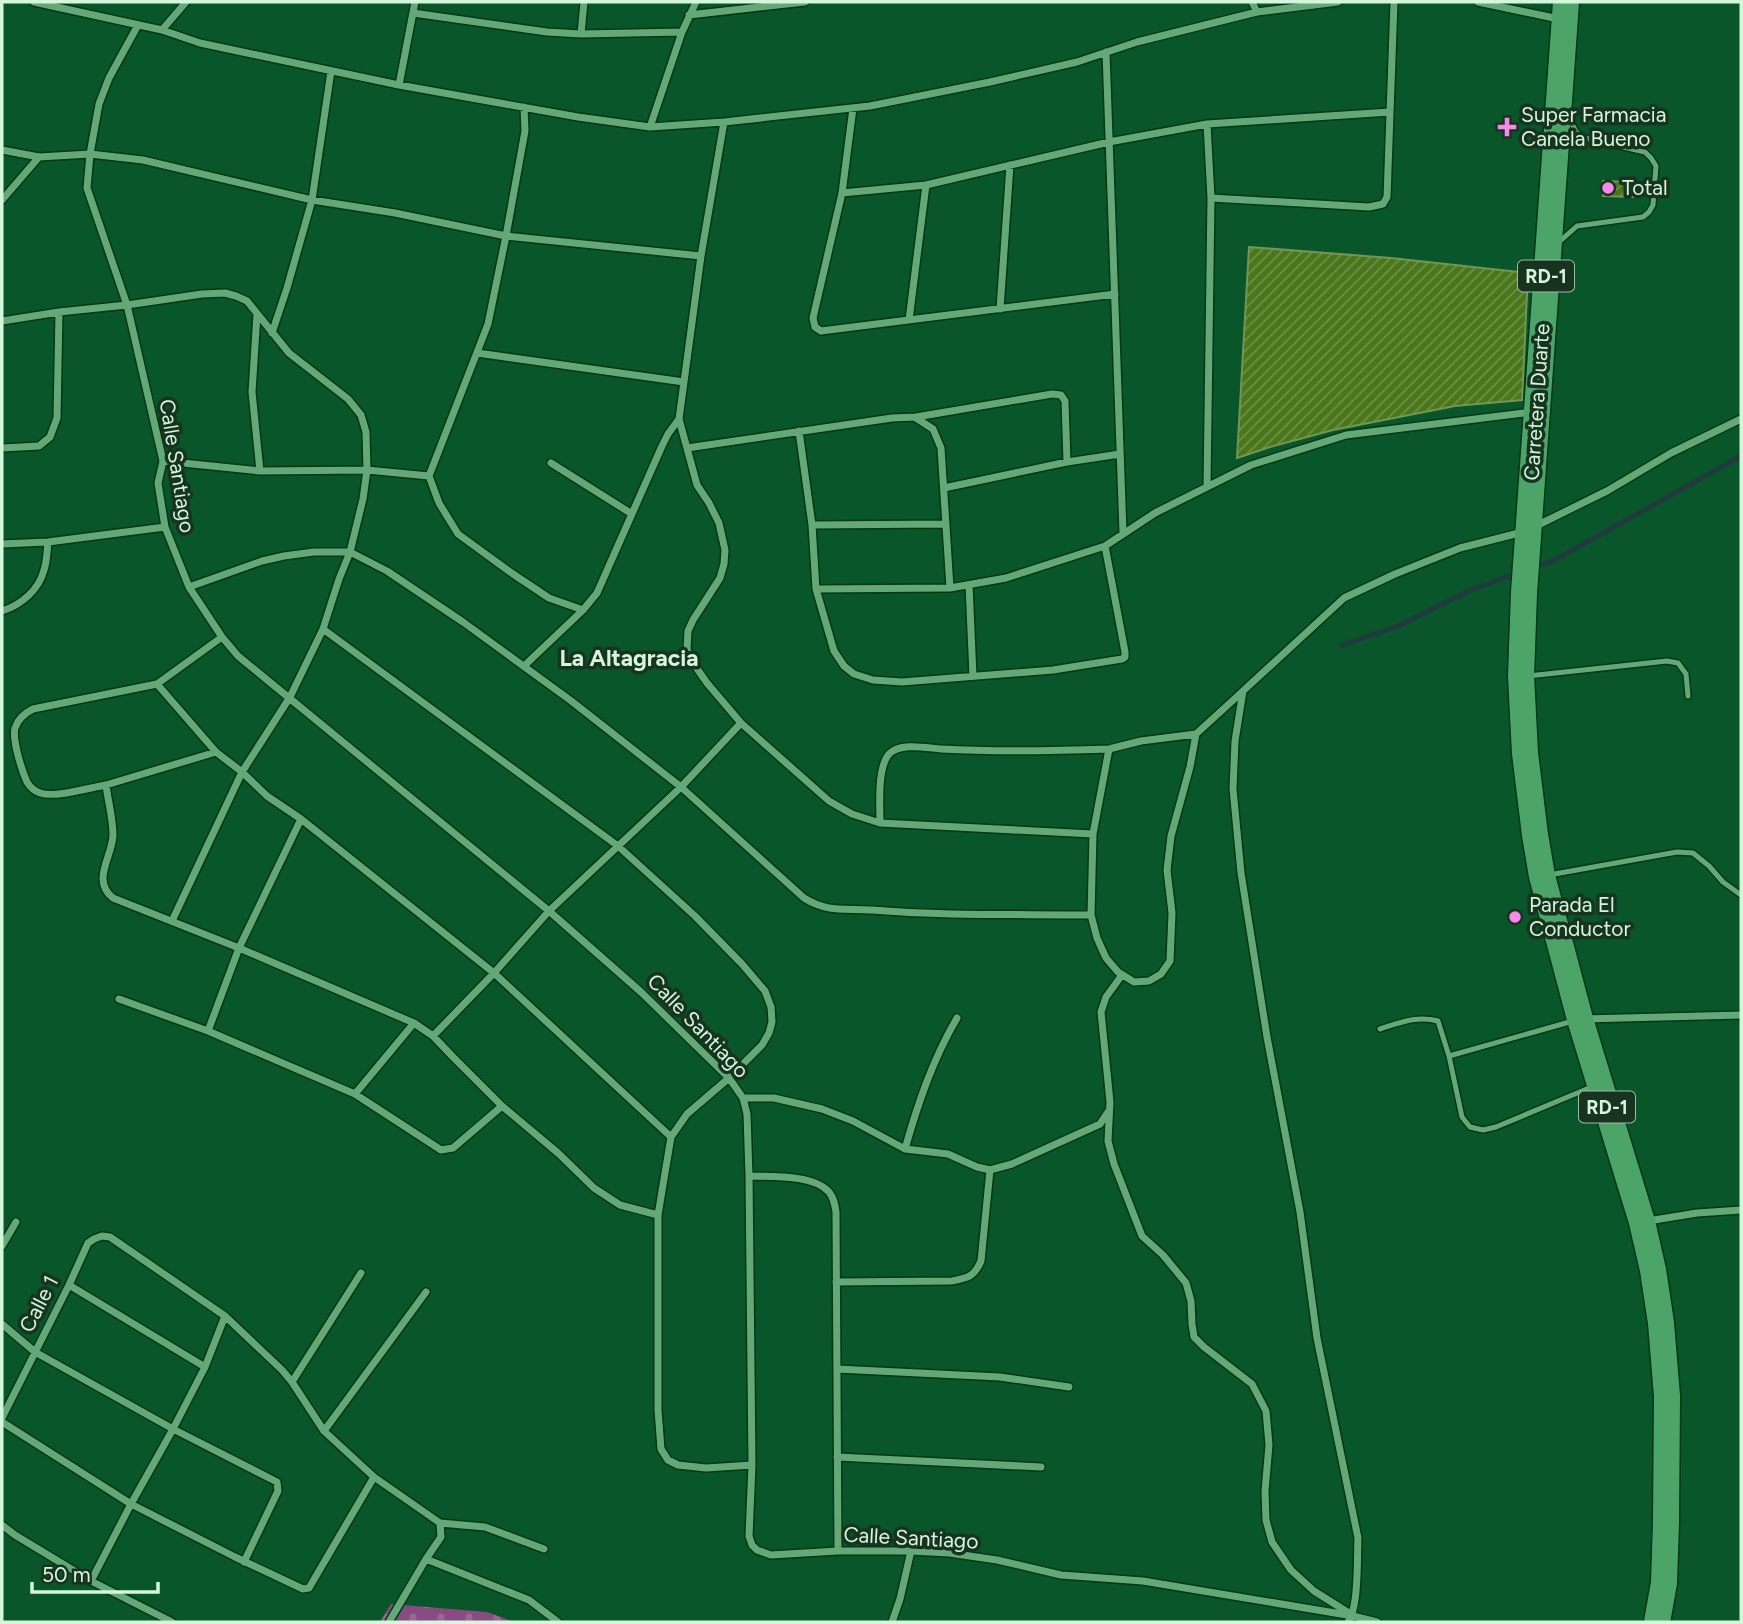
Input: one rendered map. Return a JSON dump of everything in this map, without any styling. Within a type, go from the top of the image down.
[{"type":"main road","name":"Carretera Duarte","points":[[1521,676],[1527,541],[1565,11]]},
{"type":"main road","name":"RD-1","points":[[1521,676],[1525,753],[1542,876],[1580,1019],[1642,1222],[1661,1323],[1667,1396],[1664,1583],[1657,1622]]},
{"type":"street","points":[[35,2],[162,30],[200,43],[399,85],[650,127],[853,108],[1077,62],[1137,42],[1257,12],[1338,2]]},
{"type":"street","points":[[162,30],[186,2]]},
{"type":"street","points":[[399,85],[415,2]]},
{"type":"street","points":[[580,34],[584,2]]},
{"type":"street","points":[[650,127],[682,32],[696,2]]},
{"type":"street","points":[[690,15],[805,2]]},
{"type":"street","points":[[1252,2],[1257,12]]},
{"type":"street","points":[[1211,198],[1369,207],[1383,204],[1387,197],[1394,2]]},
{"type":"street","points":[[1478,2],[1565,11]]},
{"type":"street","points":[[413,13],[547,32],[682,32]]},
{"type":"street","name":"Calle Santiago","points":[[138,25],[109,78],[99,104],[87,188],[127,305],[163,461],[158,482],[165,527],[188,587],[222,637],[239,656],[549,911],[641,992],[729,1079],[743,1098],[747,1114],[749,1176],[752,1465],[749,1536],[752,1545],[771,1555],[838,1551],[949,1553],[997,1560],[1061,1575],[1143,1581],[1377,1622]]},
{"type":"street","points":[[1106,52],[1123,533]]},
{"type":"street","points":[[272,333],[312,200],[331,71]]},
{"type":"street","points":[[524,107],[525,131],[488,324],[429,475],[439,503],[458,534],[549,598],[583,610]]},
{"type":"street","points":[[853,108],[842,193],[813,318],[815,327],[821,331],[1115,294]]},
{"type":"street","points":[[842,193],[926,185],[1109,142],[1207,124],[1390,112]]},
{"type":"street","points":[[724,122],[701,256],[679,419],[697,485],[719,523],[725,550],[720,578],[688,632],[687,649],[691,660],[741,723],[828,801],[852,814],[880,823],[1093,834]]},
{"type":"street","points":[[1207,124],[1211,198],[1207,487]]},
{"type":"street","points":[[2,150],[39,157],[90,154],[143,160],[312,200],[395,213],[506,236],[701,256]]},
{"type":"street","points":[[2,200],[39,157]]},
{"type":"street","points":[[1000,309],[1010,165]]},
{"type":"street","points":[[909,320],[926,185]]},
{"type":"street","points":[[2,321],[202,294],[225,293],[236,296],[247,301],[289,353],[348,399],[361,415],[366,432],[367,470],[363,499],[350,552],[338,579],[323,629],[290,697],[242,772],[172,921]]},
{"type":"street","points":[[2,448],[39,446],[50,436],[57,418],[59,312]]},
{"type":"street","points":[[257,314],[252,392],[260,471]]},
{"type":"street","points":[[477,353],[684,382]]},
{"type":"street","points":[[687,448],[892,418],[916,417],[1052,394],[1061,396],[1065,401],[1067,462]]},
{"type":"street","points":[[816,589],[950,588],[1006,578],[1105,546],[1155,513],[1251,466],[1346,435],[1536,411]]},
{"type":"street","points":[[916,417],[933,429],[941,447],[950,588]]},
{"type":"street","points":[[524,666],[583,610],[597,593],[668,434],[679,419]]},
{"type":"street","points":[[880,823],[883,768],[888,755],[897,749],[1109,749],[1141,741],[1196,734],[1344,598],[1460,548],[1527,541],[1671,453],[1741,419]]},
{"type":"street","points":[[799,431],[816,589],[834,651],[844,666],[854,674],[873,680],[901,682],[1053,670],[1122,659],[1125,652],[1105,546]]},
{"type":"street","points":[[944,488],[1067,462],[1120,454]]},
{"type":"street","points":[[163,461],[260,471],[367,470],[429,475]]},
{"type":"street","points":[[551,463],[632,514]]},
{"type":"street","points":[[811,526],[946,524]]},
{"type":"street","points":[[2,544],[48,542],[165,527]]},
{"type":"street","points":[[2,611],[14,607],[34,590],[44,571],[48,542]]},
{"type":"street","points":[[188,587],[284,556],[314,552],[350,552],[387,570],[524,666],[681,787],[804,898],[824,908],[912,913],[1091,915]]},
{"type":"street","points":[[969,585],[973,676]]},
{"type":"street","points":[[323,629],[618,846],[695,916],[765,991],[771,1007],[772,1022],[762,1045],[729,1079],[687,1114],[671,1137],[658,1215],[658,1410],[661,1449],[668,1460],[678,1465],[706,1468],[752,1465]]},
{"type":"street","points":[[216,752],[106,785],[52,795],[40,793],[28,782],[14,730],[26,712],[33,709],[158,684],[222,637]]},
{"type":"street","points":[[158,684],[216,752],[267,796],[301,819],[494,973],[671,1137]]},
{"type":"street","points":[[1243,691],[1233,789],[1241,873],[1266,1037],[1300,1212],[1317,1338],[1358,1538],[1350,1619]]},
{"type":"street","points":[[433,1035],[494,973],[549,911],[681,787],[741,723]]},
{"type":"street","points":[[1109,749],[1093,834],[1091,915],[1106,958],[1118,972],[1135,982],[1149,981],[1161,975],[1170,961],[1172,913],[1167,870],[1171,836],[1196,734]]},
{"type":"street","points":[[106,785],[113,833],[102,880],[106,892],[113,898],[239,948],[414,1023],[433,1035],[502,1105],[594,1188],[620,1205],[658,1215]]},
{"type":"street","points":[[208,1031],[239,948],[301,819]]},
{"type":"street","points":[[1122,975],[1107,997],[1101,1012],[1109,1095],[1108,1140],[1133,1216],[1142,1236],[1163,1255],[1186,1283],[1191,1301],[1194,1337],[1252,1384],[1266,1411],[1269,1445],[1265,1490],[1266,1520],[1272,1542],[1291,1570],[1350,1619]]},
{"type":"street","points":[[119,999],[208,1031],[355,1094],[440,1150],[453,1148],[502,1105]]},
{"type":"street","points":[[1580,1019],[1741,1015]]},
{"type":"street","points":[[905,1149],[923,1089],[942,1044],[957,1018]]},
{"type":"street","points":[[355,1094],[414,1023]]},
{"type":"street","points":[[743,1098],[774,1098],[822,1109],[853,1121],[905,1149],[948,1154],[990,1170],[1012,1164],[1100,1124],[1109,1112]]},
{"type":"street","points":[[836,1282],[967,1279],[977,1270],[981,1261],[990,1170]]},
{"type":"street","points":[[749,1176],[803,1179],[820,1185],[834,1200],[838,1551]]},
{"type":"street","points":[[1642,1222],[1697,1213],[1741,1210]]},
{"type":"street","points":[[2,1246],[16,1222]]},
{"type":"street","name":"Calle 1","points":[[2,1420],[88,1243],[94,1238],[110,1237],[225,1316]]},
{"type":"street","points":[[292,1382],[361,1273]]},
{"type":"street","points":[[69,1285],[205,1367]]},
{"type":"street","points":[[324,1431],[426,1292]]},
{"type":"street","points":[[91,1581],[205,1367],[225,1316],[282,1370],[324,1431],[374,1477],[440,1523],[485,1527],[544,1549]]},
{"type":"street","points":[[2,1324],[34,1352],[173,1429],[277,1482],[278,1491],[244,1562]]},
{"type":"street","points":[[837,1370],[1000,1377],[1069,1387]]},
{"type":"street","points":[[2,1420],[131,1504],[303,1589],[309,1588],[374,1477]]},
{"type":"street","points":[[837,1457],[1041,1467]]},
{"type":"street","points":[[388,1622],[441,1537],[440,1523]]},
{"type":"street","points":[[2,1525],[91,1581],[172,1622]]},
{"type":"street","points":[[892,1622],[911,1551]]},
{"type":"street","points":[[426,1559],[529,1600],[558,1622]]},
{"type":"lane","points":[[1547,263],[1555,246],[1577,226],[1643,217],[1649,212],[1653,205],[1656,166],[1645,152],[1585,138],[1576,132],[1560,83]]},
{"type":"lane","points":[[1521,676],[1667,661],[1678,663],[1686,674],[1688,696]]},
{"type":"lane","points":[[1542,876],[1677,852],[1693,853],[1709,866],[1723,883],[1741,895]]},
{"type":"lane","points":[[1380,1028],[1419,1018],[1438,1021],[1449,1056],[1462,1117],[1470,1127],[1483,1130],[1496,1127],[1600,1083]]},
{"type":"lane","points":[[1449,1056],[1580,1019]]},
{"type":"green space","points":[[391,1604],[487,1612],[514,1622],[380,1622]]},
{"type":"building","points":[[1603,181],[1633,182],[1633,197],[1603,196]]},
{"type":"building","points":[[1249,247],[1391,258],[1528,273],[1522,400],[1455,406],[1333,430],[1237,458]]},
{"type":"waterway","points":[[1535,566],[1551,562],[1741,456]]},
{"type":"waterway","points":[[1342,645],[1396,627],[1469,591],[1519,572]]},
{"type":"place","name":"Super Farmacia Canela Bueno","points":[[1507,127]]},
{"type":"place","name":"Total","points":[[1608,188]]},
{"type":"place","name":"Parada El Conductor","points":[[1515,917]]},
{"type":"district","name":"La Altagracia","points":[[629,658]]}]
